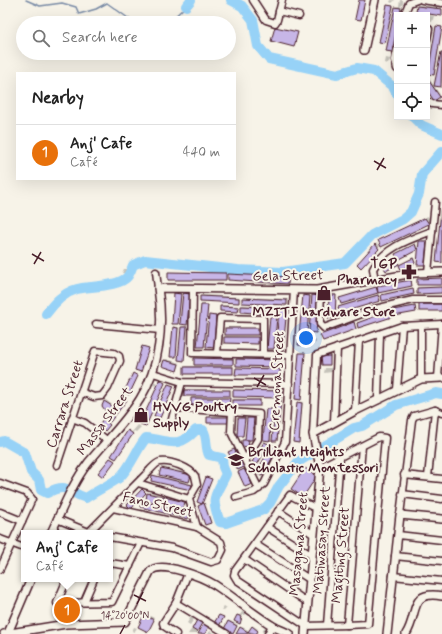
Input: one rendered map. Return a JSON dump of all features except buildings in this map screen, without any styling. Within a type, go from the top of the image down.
[{"type":"street","points":[[253,0],[266,20],[273,23],[276,22],[282,0]]},
{"type":"street","points":[[258,7],[259,0]]},
{"type":"street","points":[[364,50],[375,0]]},
{"type":"street","points":[[406,12],[410,3],[417,0]]},
{"type":"street","points":[[422,0],[442,3]]},
{"type":"street","points":[[279,11],[299,16]]},
{"type":"street","points":[[430,103],[442,105]]},
{"type":"street","points":[[428,272],[434,202]]},
{"type":"street","points":[[375,280],[373,269],[385,255],[410,239],[432,231]]},
{"type":"street","name":"Massa Street","points":[[52,530],[72,490],[88,464],[140,399],[153,372],[162,311],[156,272]]},
{"type":"street","name":"Gela Street","points":[[158,288],[321,290],[414,273],[442,272]]},
{"type":"street","points":[[193,289],[192,353],[290,355]]},
{"type":"street","name":"Cremona Street","points":[[260,489],[285,442],[294,290]]},
{"type":"street","points":[[321,290],[320,324],[324,328],[375,309],[413,300],[442,300]]},
{"type":"street","points":[[217,353],[220,318],[263,319],[263,354]]},
{"type":"street","points":[[96,324],[160,330]]},
{"type":"street","points":[[442,324],[440,378],[420,379],[355,410],[313,434],[317,355],[402,326],[442,324]]},
{"type":"street","points":[[420,379],[422,325]]},
{"type":"street","points":[[397,390],[402,326]]},
{"type":"street","points":[[378,400],[380,334]]},
{"type":"street","points":[[355,410],[359,341]]},
{"type":"street","points":[[334,422],[338,348]]},
{"type":"street","name":"Carrara Street","points":[[58,465],[72,418],[95,351],[117,354],[120,361],[108,388],[102,396],[94,397],[81,392]]},
{"type":"street","points":[[153,372],[182,382],[289,384]]},
{"type":"street","points":[[172,419],[182,382]]},
{"type":"street","points":[[174,408],[259,414],[258,439],[245,460]]},
{"type":"street","points":[[387,634],[404,474],[412,420],[414,416],[436,410],[442,413]]},
{"type":"street","points":[[428,478],[436,410]]},
{"type":"street","points":[[232,412],[232,432],[260,489],[236,497]]},
{"type":"street","points":[[72,418],[85,423],[108,440]]},
{"type":"street","name":"Masagana Street","points":[[305,634],[315,508],[320,466],[313,434]]},
{"type":"street","points":[[315,508],[290,495],[234,575],[237,580],[306,626],[368,624],[385,438],[379,437],[320,466]]},
{"type":"street","name":"Magiting Street","points":[[347,625],[362,446]]},
{"type":"street","name":"Matiwasay Street","points":[[327,625],[340,457]]},
{"type":"street","points":[[93,530],[154,465],[159,462],[190,470],[195,476],[197,485],[189,499],[197,527]]},
{"type":"street","points":[[404,474],[442,479]]},
{"type":"street","points":[[0,483],[27,493],[32,499],[30,508],[22,520],[0,568]]},
{"type":"street","points":[[138,483],[189,499]]},
{"type":"street","points":[[402,494],[442,499]]},
{"type":"street","name":"Fano Street","points":[[113,508],[197,527],[221,542],[223,546],[222,554],[214,562],[206,561],[172,548],[141,542]]},
{"type":"street","points":[[278,511],[313,534]]},
{"type":"street","points":[[0,512],[22,520]]},
{"type":"street","points":[[400,515],[442,519]]},
{"type":"street","points":[[58,519],[83,530]]},
{"type":"street","points":[[267,527],[311,555]]},
{"type":"street","points":[[398,535],[442,540]]},
{"type":"street","points":[[66,582],[57,603],[112,602],[141,542],[113,537]]},
{"type":"street","points":[[0,539],[21,547]]},
{"type":"street","points":[[255,544],[309,579]]},
{"type":"street","points":[[395,556],[442,561]]},
{"type":"street","points":[[244,559],[308,602]]},
{"type":"street","points":[[113,563],[130,566]]},
{"type":"street","points":[[6,633],[66,624],[120,623],[127,619],[152,569],[155,567],[165,567],[188,573],[214,584],[272,626],[290,634]]},
{"type":"street","points":[[176,634],[164,626],[163,623],[176,603],[188,573]]},
{"type":"street","points":[[393,576],[442,582]]},
{"type":"street","points":[[6,633],[30,582]]},
{"type":"street","points":[[84,602],[93,582]]},
{"type":"street","points":[[406,634],[418,600],[426,595],[442,596]]},
{"type":"street","points":[[176,603],[227,634]]},
{"type":"street","points":[[268,634],[272,626]]},
{"type":"waterway","points":[[26,0],[40,6],[62,3],[76,7],[79,14],[96,9],[107,3],[125,16]]},
{"type":"waterway","points":[[186,6],[191,0]]},
{"type":"waterway","points":[[231,0],[242,6],[253,20],[258,46],[269,59],[337,74],[357,68],[374,71],[394,89]]},
{"type":"waterway","points":[[175,16],[186,6]]},
{"type":"waterway","points":[[416,120],[421,125],[442,134]]},
{"type":"waterway","points":[[46,314],[56,302],[67,293],[77,289],[104,286],[124,280],[128,276],[133,265],[145,260],[238,270],[283,272],[345,263],[372,235],[403,219],[411,212],[419,194],[422,174],[442,151]]},
{"type":"waterway","points":[[0,442],[4,441],[25,453],[31,472],[39,480],[41,490],[47,493],[64,488],[86,498],[119,478],[127,469],[146,438],[167,442],[178,442],[184,440],[196,430],[203,430],[209,455],[222,458],[223,467],[226,474],[215,497],[215,507],[220,522],[226,523],[263,510],[270,503],[279,486],[298,462],[354,428],[362,426],[396,405],[436,393],[442,394]]},
{"type":"place","name":"TGP Pharmacy","points":[[409,272]]},
{"type":"place","name":"MZITI hardware Store","points":[[324,293]]},
{"type":"place","name":"HVVG Poultry Supply","points":[[141,415]]},
{"type":"place","name":"Brilliant Heights Scholastic Montessori","points":[[236,460]]},
{"type":"place","name":"Anj' Cafe","points":[[67,610]]}]
